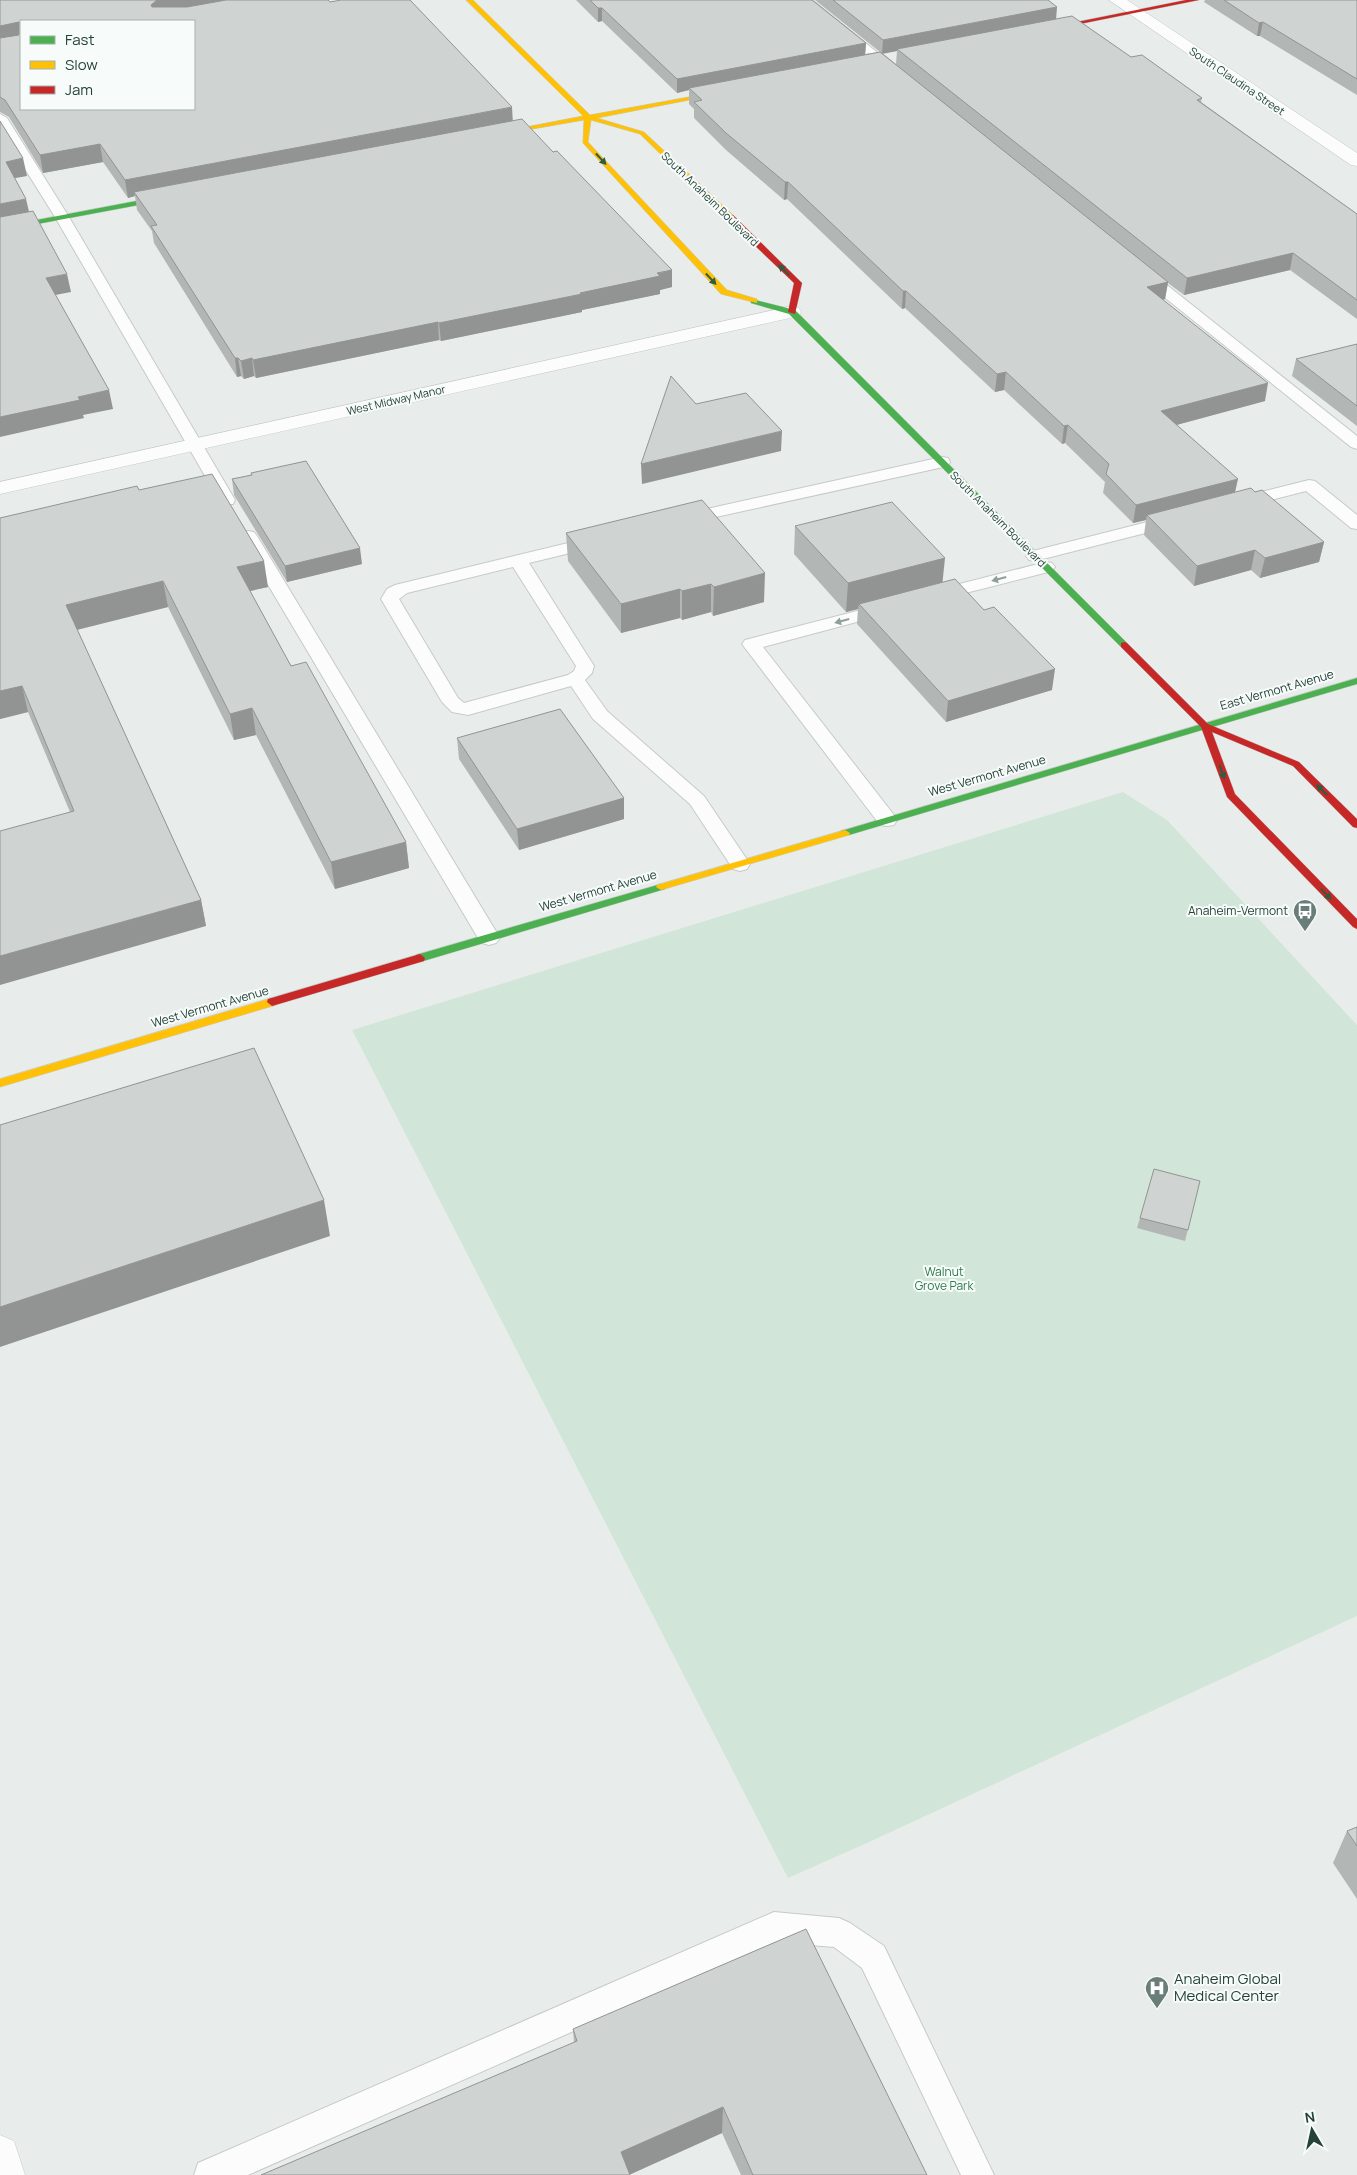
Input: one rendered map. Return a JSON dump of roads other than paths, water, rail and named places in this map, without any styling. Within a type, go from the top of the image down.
[{"type":"main road","name":"South Anaheim Boulevard","points":[[468,0],[588,117],[642,133],[798,283],[792,312]]},
{"type":"main road","points":[[1037,31],[1196,0]]},
{"type":"main road","points":[[860,65],[885,60]]},
{"type":"main road","points":[[481,137],[734,89]]},
{"type":"main road","name":"South Anaheim Boulevard","points":[[588,117],[585,142],[724,292],[792,312],[1204,726],[1296,764],[1357,825]]},
{"type":"main road","points":[[0,229],[188,193]]},
{"type":"main road","name":"East Vermont Avenue","points":[[1204,726],[1357,681]]},
{"type":"main road","name":"South Anaheim Boulevard","points":[[1204,726],[1230,795],[1357,925]]},
{"type":"main road","name":"West Vermont Avenue","points":[[0,1083],[1204,726]]},
{"type":"street","name":"South Claudina Street","points":[[1117,0],[1357,161]]},
{"type":"street","name":"West Midway Manor","points":[[0,488],[792,312]]},
{"type":"street","points":[[0,2155],[5,2175]]},
{"type":"lane","points":[[804,0],[885,60],[903,80]]},
{"type":"lane","points":[[0,118],[62,217],[237,518],[490,938]]},
{"type":"lane","points":[[1134,265],[1357,444]]},
{"type":"lane","points":[[668,524],[942,462]]},
{"type":"lane","points":[[1224,507],[1308,485],[1357,524]]},
{"type":"lane","points":[[887,820],[751,644],[908,603],[1195,514]]},
{"type":"lane","points":[[518,560],[585,666],[583,673],[574,679],[468,709],[459,708],[451,702],[390,599],[393,593],[401,589],[518,560],[613,537]]},
{"type":"lane","points":[[574,679],[600,715],[697,800],[740,864]]},
{"type":"lane","points":[[210,2175],[774,1927],[840,1933],[873,1957],[978,2175]]},
{"type":"place","name":"Anaheim-Vermont","points":[[1305,932]]},
{"type":"place","name":"Anaheim Global Medical Center","points":[[1157,2009]]},
{"type":"park label","name":"Walnut Grove Park","points":[[944,1279]]}]
